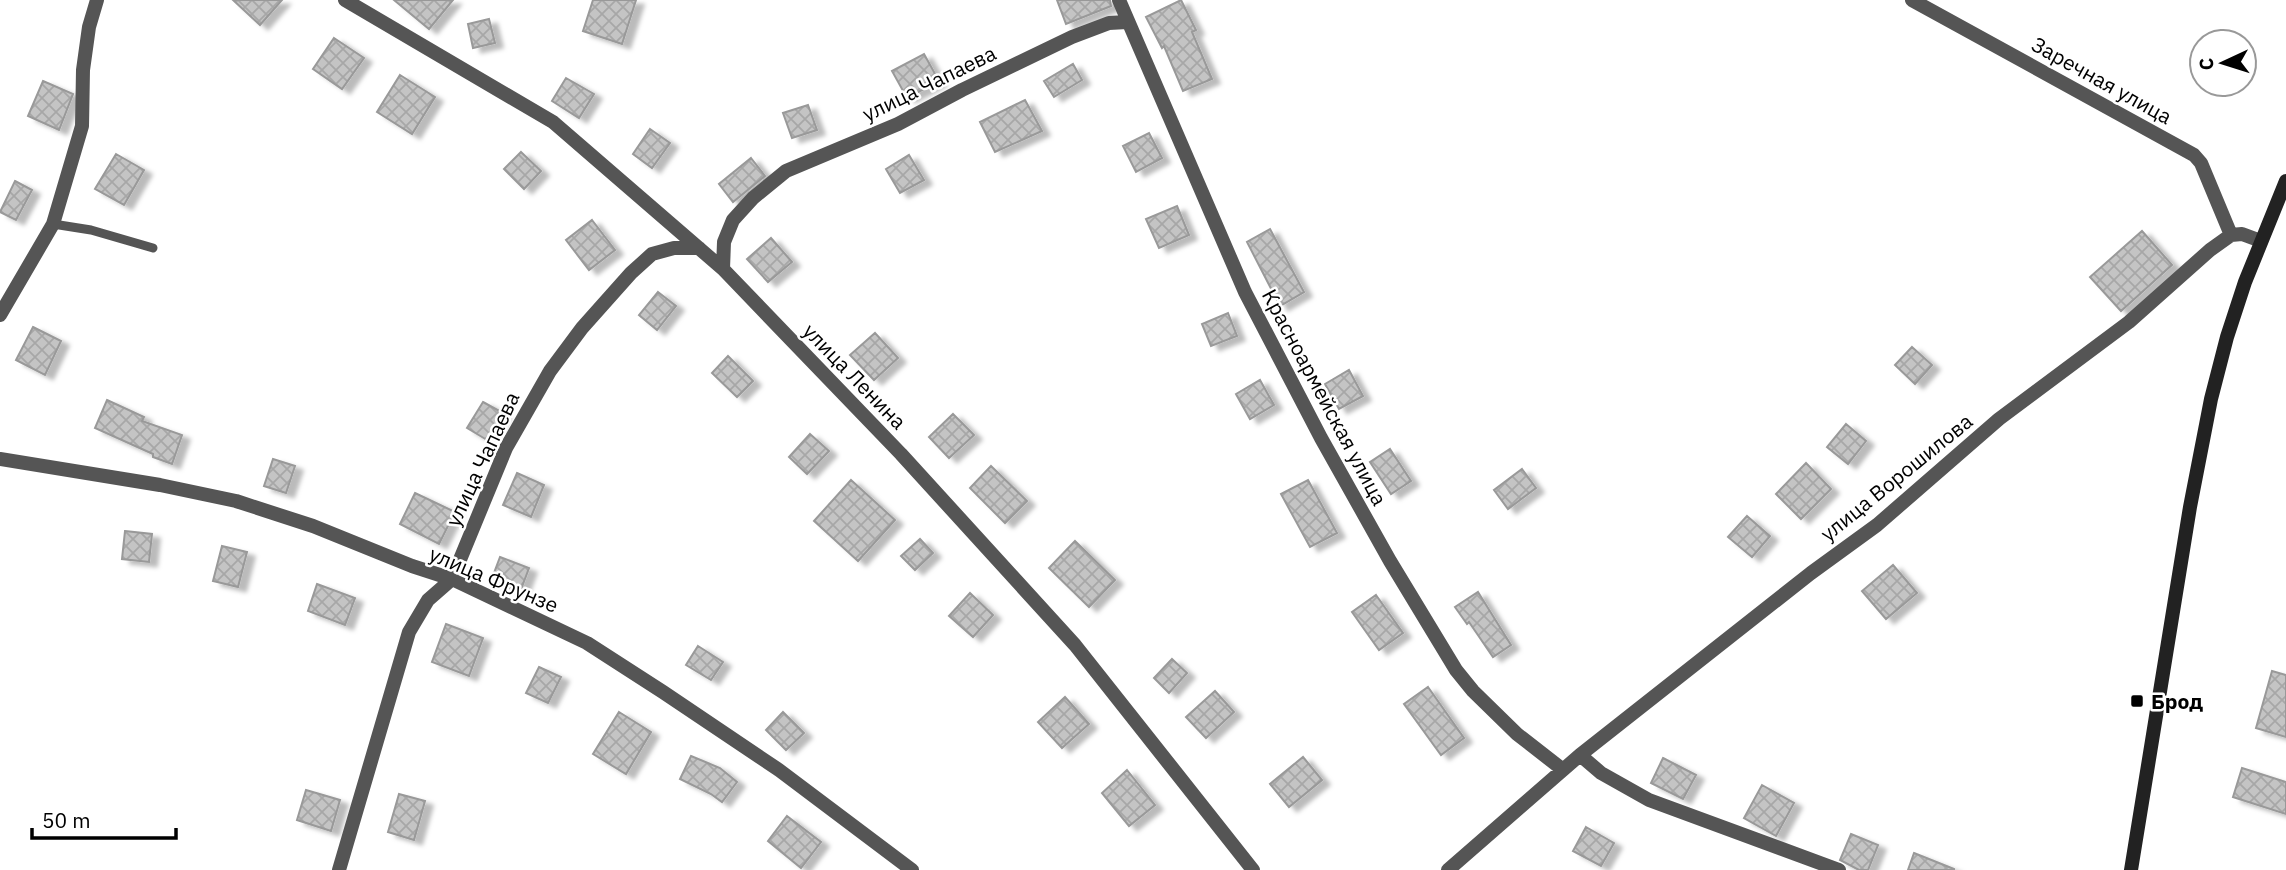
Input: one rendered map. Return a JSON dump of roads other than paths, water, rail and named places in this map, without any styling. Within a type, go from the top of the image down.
[{"type":"main road","points":[[2132,870],[2198,461],[2227,337],[2261,241],[2286,181]]},
{"type":"street","points":[[0,315],[53,224],[82,126],[83,70],[89,27],[97,0]]},
{"type":"street","name":"улица Ленина","points":[[345,0],[553,122],[723,269],[910,464],[1075,645],[1254,870]]},
{"type":"street","name":"Красноармейская улица","points":[[1119,0],[1245,292],[1390,561],[1456,670],[1473,691],[1517,734],[1562,769]]},
{"type":"street","name":"Заречная улица","points":[[1912,0],[2194,155],[2201,163],[2231,235]]},
{"type":"street","name":"улица Чапаева","points":[[723,269],[724,242],[733,220],[753,198],[786,171],[898,124],[1072,37],[1109,23],[1127,22]]},
{"type":"street","points":[[2231,235],[2242,234],[2261,241]]},
{"type":"street","name":"улица Ворошилова","points":[[1448,870],[1562,769],[1800,581],[1877,524],[1999,419],[2129,322],[2210,250],[2231,235]]},
{"type":"street","name":"улица Чапаева","points":[[339,870],[409,632],[428,600],[453,579],[506,448],[550,371],[582,328],[631,273],[652,254],[674,248],[699,248]]},
{"type":"street","name":"улица Фрунзе","points":[[0,459],[160,485],[236,501],[313,526],[412,566],[453,579],[587,643],[779,770],[912,870]]},
{"type":"street","points":[[1580,755],[1601,773],[1649,800],[1839,870]]},
{"type":"lane","points":[[53,224],[91,230],[153,248]]},
{"type":"place","name":"Брод","points":[[2137,701]]}]
